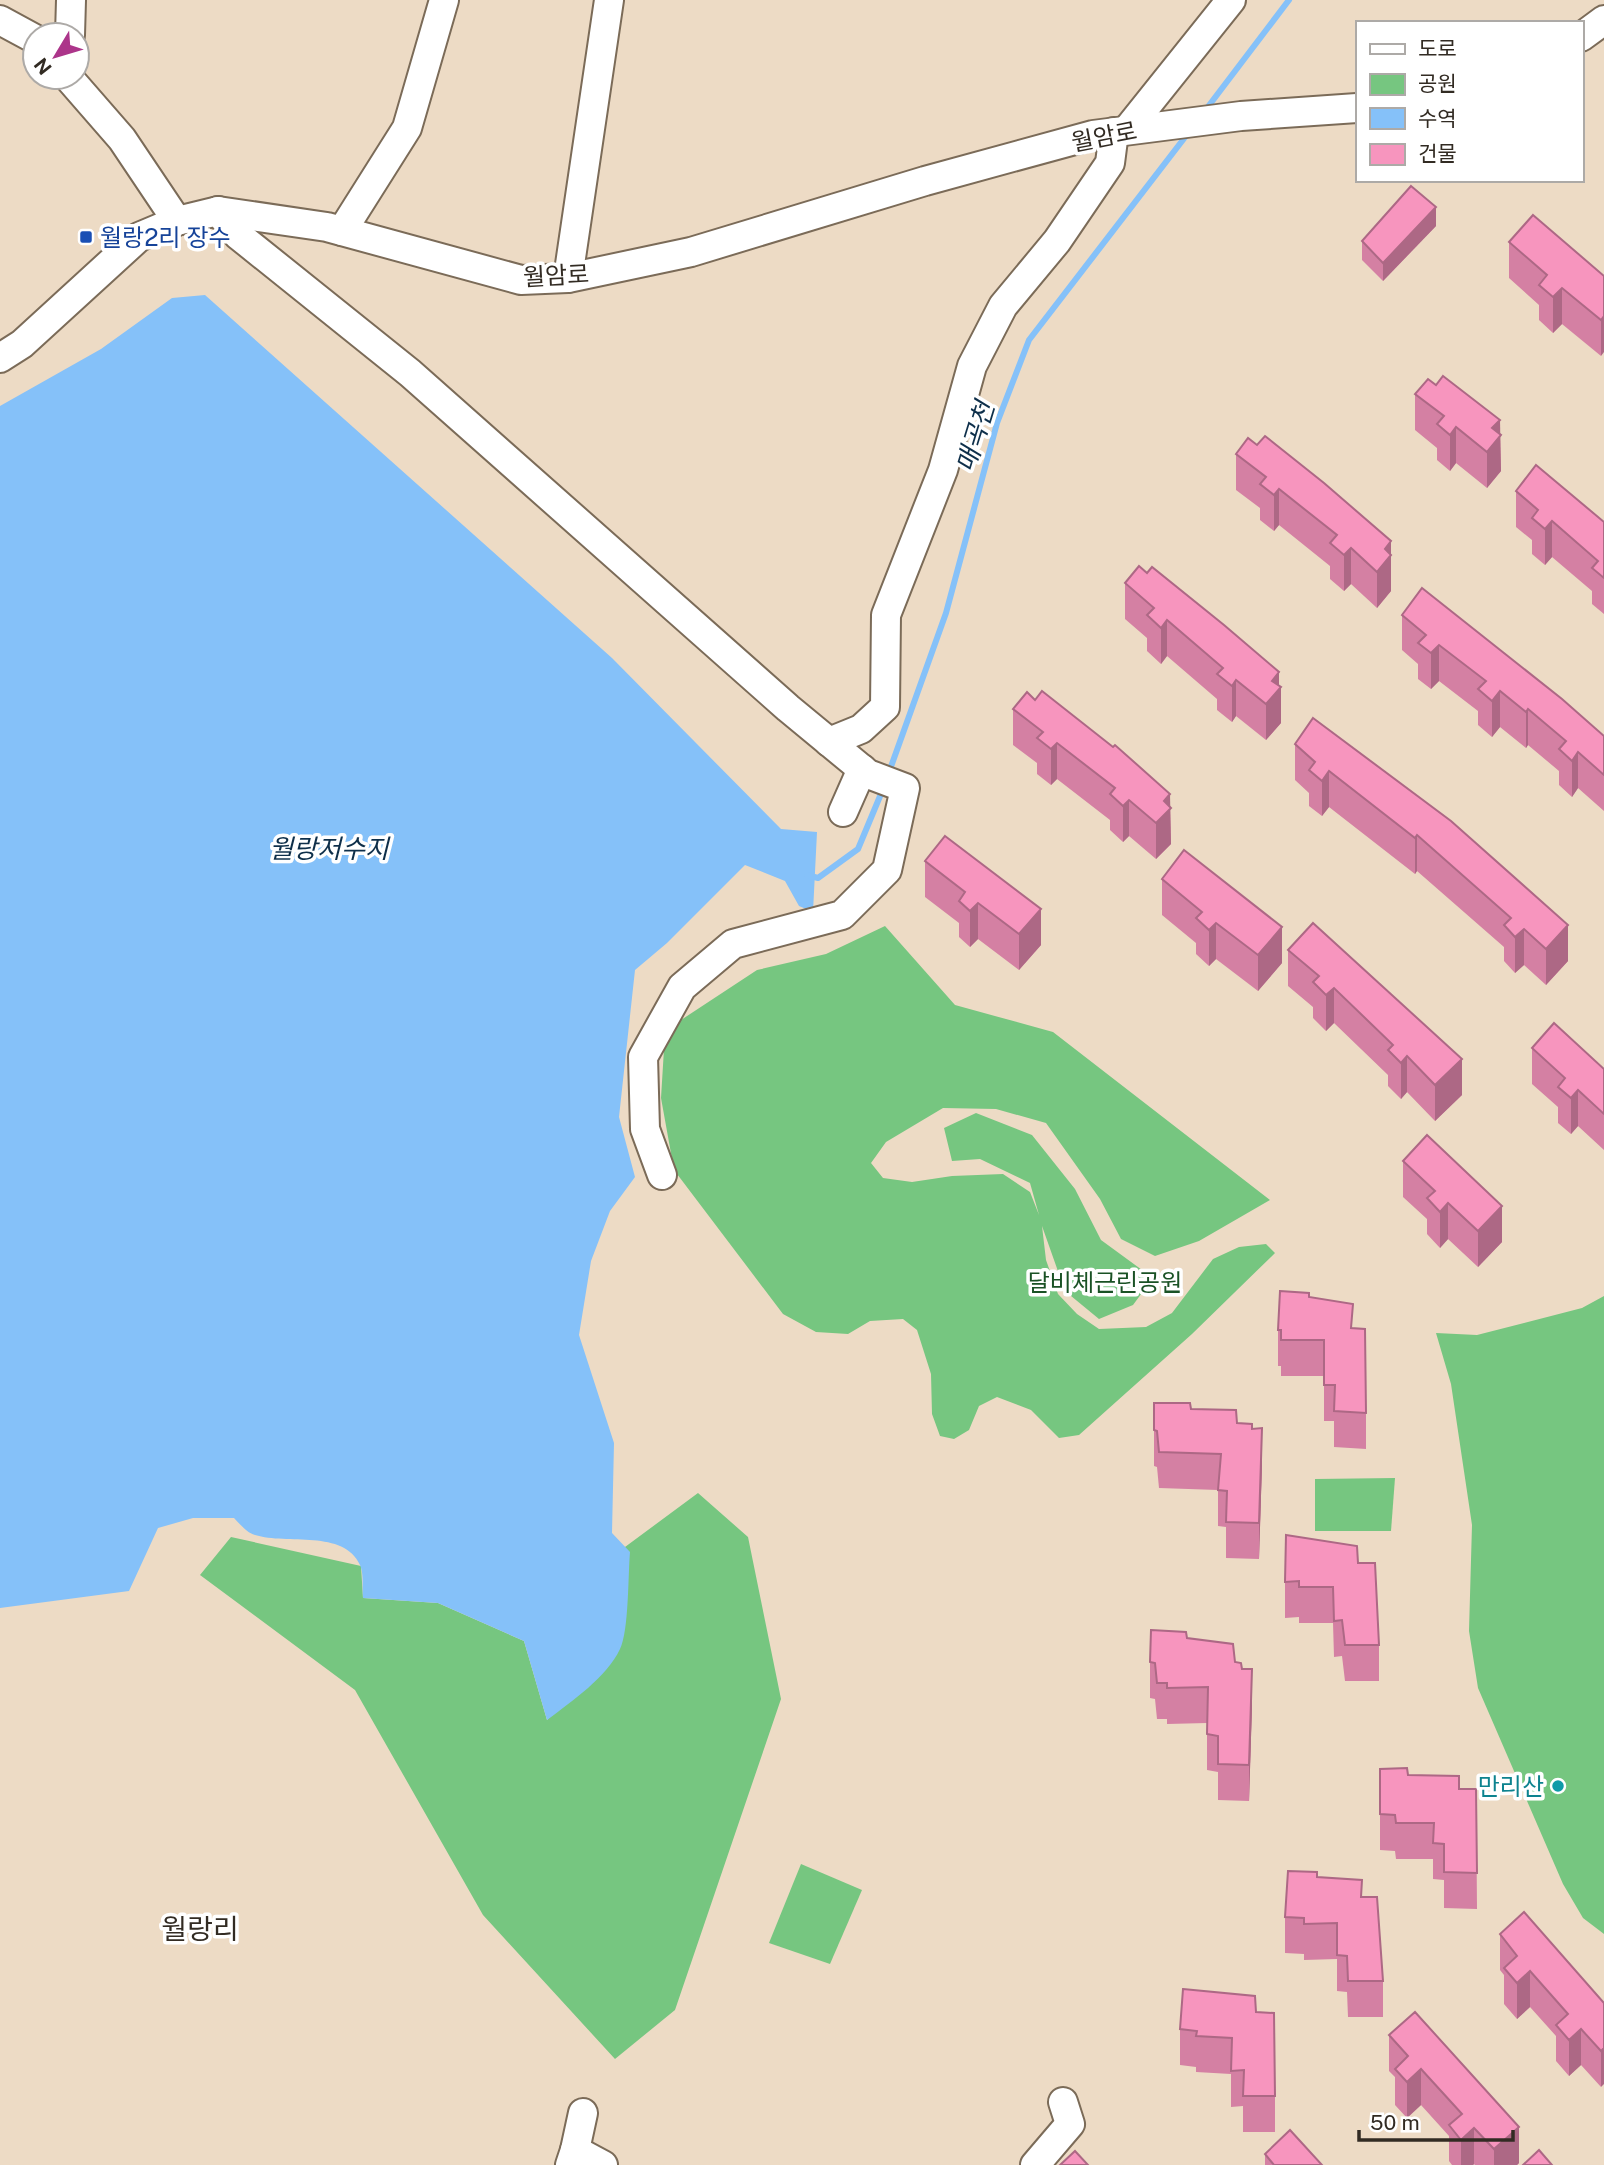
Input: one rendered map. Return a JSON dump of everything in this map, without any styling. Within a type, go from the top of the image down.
[{"type":"street","points":[[70,21],[71,0]]},
{"type":"street","points":[[342,231],[407,128],[444,0]]},
{"type":"street","points":[[568,278],[609,0]]},
{"type":"street","points":[[829,742],[861,729],[885,708],[886,615],[943,470],[972,366],[1003,306],[1057,241],[1130,129],[1231,0]]},
{"type":"street","points":[[0,20],[21,31]]},
{"type":"street","points":[[1583,36],[1604,20]]},
{"type":"street","points":[[80,91],[122,139],[177,221]]},
{"type":"street","name":"월암로","points":[[0,358],[22,344],[139,237],[177,221],[218,211],[304,222],[521,280],[568,278],[691,252],[925,181],[1093,135],[1241,116],[1356,108]]},
{"type":"street","points":[[218,211],[237,235],[410,373],[829,742],[868,772],[905,788],[887,870],[842,915],[733,944],[682,987],[643,1057],[645,1129],[662,1175]]},
{"type":"street","points":[[843,812],[868,772]]},
{"type":"street","points":[[1035,2165],[1070,2124],[1063,2102]]},
{"type":"street","points":[[583,2113],[573,2157],[603,2165]]},
{"type":"green space","name":"달비체근린공원","points":[[885,926],[955,1005],[1053,1032],[1270,1200],[1199,1241],[1155,1256],[1121,1239],[1100,1199],[1046,1123],[996,1109],[943,1108],[886,1142],[871,1163],[883,1178],[912,1182],[952,1176],[1003,1174],[1030,1192],[1039,1215],[1030,1183],[980,1159],[952,1161],[944,1128],[976,1113],[1032,1135],[1075,1189],[1101,1240],[1153,1278],[1133,1305],[1099,1319],[1065,1291],[1042,1226],[1046,1260],[1058,1294],[1077,1314],[1099,1329],[1146,1327],[1172,1313],[1213,1259],[1239,1247],[1266,1244],[1275,1253],[1192,1334],[1079,1435],[1059,1438],[1031,1410],[997,1397],[979,1406],[969,1430],[954,1439],[940,1436],[932,1414],[931,1374],[917,1330],[903,1319],[870,1321],[848,1334],[816,1332],[783,1314],[674,1170],[661,1098],[664,1049],[681,1020],[757,970],[826,954]]},
{"type":"green space","points":[[1604,1296],[1604,1934],[1583,1918],[1563,1884],[1478,1688],[1469,1631],[1472,1525],[1451,1384],[1436,1333],[1477,1335],[1582,1308]]},
{"type":"green space","points":[[1395,1478],[1391,1531],[1315,1531],[1315,1479]]},
{"type":"green space","points":[[698,1493],[748,1537],[781,1699],[675,2010],[615,2059],[483,1915],[355,1690],[200,1575],[231,1537],[361,1566],[363,1598],[438,1603],[524,1641],[547,1720],[617,1653],[625,1547]]},
{"type":"green space","points":[[801,1864],[862,1890],[830,1964],[769,1943]]},
{"type":"water","name":"월랑저수지","points":[[205,295],[612,658],[781,829],[817,832],[813,912],[799,906],[785,881],[745,865],[667,943],[635,970],[619,1117],[635,1177],[610,1211],[591,1261],[579,1335],[614,1443],[612,1533],[630,1552],[625,1629],[620,1649],[607,1669],[588,1688],[547,1720],[524,1641],[438,1603],[363,1598],[360,1565],[352,1554],[341,1547],[314,1540],[255,1535],[234,1518],[193,1518],[158,1528],[129,1591],[0,1608],[0,406],[101,349],[172,298]]},
{"type":"building","points":[[1411,186],[1436,207],[1383,263],[1362,241]]},
{"type":"building","points":[[1533,215],[1604,276],[1604,316],[1601,320],[1562,288],[1553,297],[1539,285],[1547,275],[1509,242]]},
{"type":"building","points":[[1443,376],[1500,420],[1492,428],[1501,435],[1487,452],[1456,427],[1450,435],[1437,424],[1444,416],[1415,394],[1428,379],[1436,385]]},
{"type":"building","points":[[1265,436],[1391,541],[1385,549],[1391,555],[1377,572],[1351,548],[1344,555],[1330,543],[1337,535],[1279,489],[1274,495],[1260,484],[1266,477],[1236,454],[1248,438],[1257,445]]},
{"type":"building","points":[[1536,465],[1604,522],[1604,578],[1592,568],[1598,561],[1552,521],[1545,529],[1532,518],[1538,510],[1516,491]]},
{"type":"building","points":[[1139,566],[1147,573],[1152,567],[1279,672],[1272,681],[1281,687],[1266,704],[1236,680],[1232,686],[1217,674],[1223,668],[1167,620],[1161,628],[1147,615],[1154,608],[1125,583]]},
{"type":"building","points":[[1422,588],[1562,699],[1604,736],[1604,775],[1578,752],[1572,761],[1559,749],[1566,741],[1528,709],[1526,712],[1500,691],[1492,701],[1478,689],[1486,681],[1439,645],[1431,653],[1418,643],[1426,635],[1402,615]]},
{"type":"building","points":[[1042,691],[1113,747],[1115,745],[1170,794],[1164,801],[1171,808],[1156,823],[1129,800],[1123,806],[1110,794],[1115,788],[1057,743],[1051,749],[1037,738],[1043,732],[1013,709],[1027,692],[1035,700]]},
{"type":"building","points":[[1313,718],[1451,821],[1568,925],[1546,949],[1524,929],[1515,937],[1504,925],[1511,918],[1417,835],[1415,838],[1329,771],[1322,781],[1309,770],[1315,762],[1295,744]]},
{"type":"building","points":[[945,836],[1041,909],[1019,934],[978,903],[970,911],[959,901],[965,892],[925,861]]},
{"type":"building","points":[[1184,850],[1282,927],[1258,955],[1216,923],[1209,930],[1196,918],[1202,912],[1162,879]]},
{"type":"building","points":[[1313,923],[1462,1059],[1435,1085],[1407,1056],[1401,1063],[1388,1050],[1393,1045],[1334,988],[1326,995],[1313,982],[1319,976],[1288,950]]},
{"type":"building","points":[[1554,1023],[1604,1069],[1604,1114],[1578,1090],[1571,1098],[1558,1087],[1565,1078],[1532,1048]]},
{"type":"building","points":[[1427,1135],[1502,1206],[1478,1231],[1448,1203],[1440,1212],[1427,1198],[1435,1191],[1403,1161]]},
{"type":"building","points":[[1280,1291],[1309,1293],[1309,1297],[1353,1304],[1351,1328],[1365,1329],[1366,1413],[1334,1411],[1335,1385],[1324,1385],[1324,1340],[1281,1340],[1281,1330],[1278,1330]]},
{"type":"building","points":[[1154,1403],[1190,1403],[1191,1409],[1236,1410],[1237,1423],[1252,1424],[1252,1429],[1262,1428],[1259,1523],[1226,1522],[1227,1491],[1218,1490],[1221,1454],[1159,1452],[1157,1431],[1154,1430]]},
{"type":"building","points":[[1286,1535],[1357,1546],[1358,1563],[1375,1563],[1379,1645],[1345,1645],[1342,1620],[1334,1621],[1333,1587],[1299,1587],[1299,1581],[1285,1582]]},
{"type":"building","points":[[1151,1630],[1186,1632],[1187,1638],[1233,1644],[1235,1662],[1241,1663],[1242,1669],[1252,1669],[1249,1765],[1218,1764],[1218,1736],[1207,1734],[1208,1687],[1167,1688],[1167,1683],[1157,1683],[1155,1663],[1150,1662]]},
{"type":"building","points":[[1407,1768],[1408,1775],[1459,1776],[1459,1789],[1476,1789],[1477,1873],[1444,1872],[1444,1844],[1433,1843],[1434,1823],[1396,1823],[1395,1815],[1380,1814],[1380,1769]]},
{"type":"building","points":[[1288,1871],[1317,1872],[1317,1877],[1362,1880],[1361,1897],[1377,1897],[1383,1981],[1348,1981],[1347,1956],[1337,1955],[1337,1923],[1304,1924],[1304,1918],[1285,1917]]},
{"type":"building","points":[[1524,1912],[1604,2003],[1604,2048],[1601,2051],[1581,2029],[1569,2040],[1556,2025],[1568,2014],[1530,1971],[1517,1983],[1504,1968],[1517,1956],[1500,1934]]},
{"type":"building","points":[[1183,1989],[1255,1996],[1256,2012],[1274,2013],[1275,2096],[1243,2096],[1244,2070],[1231,2071],[1232,2038],[1196,2036],[1197,2031],[1180,2029]]},
{"type":"building","points":[[1415,2012],[1519,2127],[1494,2149],[1474,2128],[1461,2140],[1449,2125],[1462,2114],[1421,2069],[1407,2082],[1395,2069],[1408,2056],[1389,2035]]},
{"type":"building","points":[[1290,2130],[1322,2165],[1274,2165],[1265,2154]]},
{"type":"building","points":[[1539,2150],[1552,2165],[1523,2165]]},
{"type":"building","points":[[1075,2151],[1088,2165],[1060,2165]]},
{"type":"waterway","name":"매곡천","points":[[1204,112],[1289,0]]},
{"type":"waterway","name":"매곡천","points":[[888,775],[946,613],[997,423],[1029,340],[1189,132]]},
{"type":"waterway","name":"매곡천","points":[[807,875],[818,878],[858,849],[883,789]]},
{"type":"place","name":"월랑2리 장수","points":[[86,237]]},
{"type":"place","name":"만리산","points":[[1558,1786]]},
{"type":"district","name":"월랑리","points":[[200,1928]]}]
